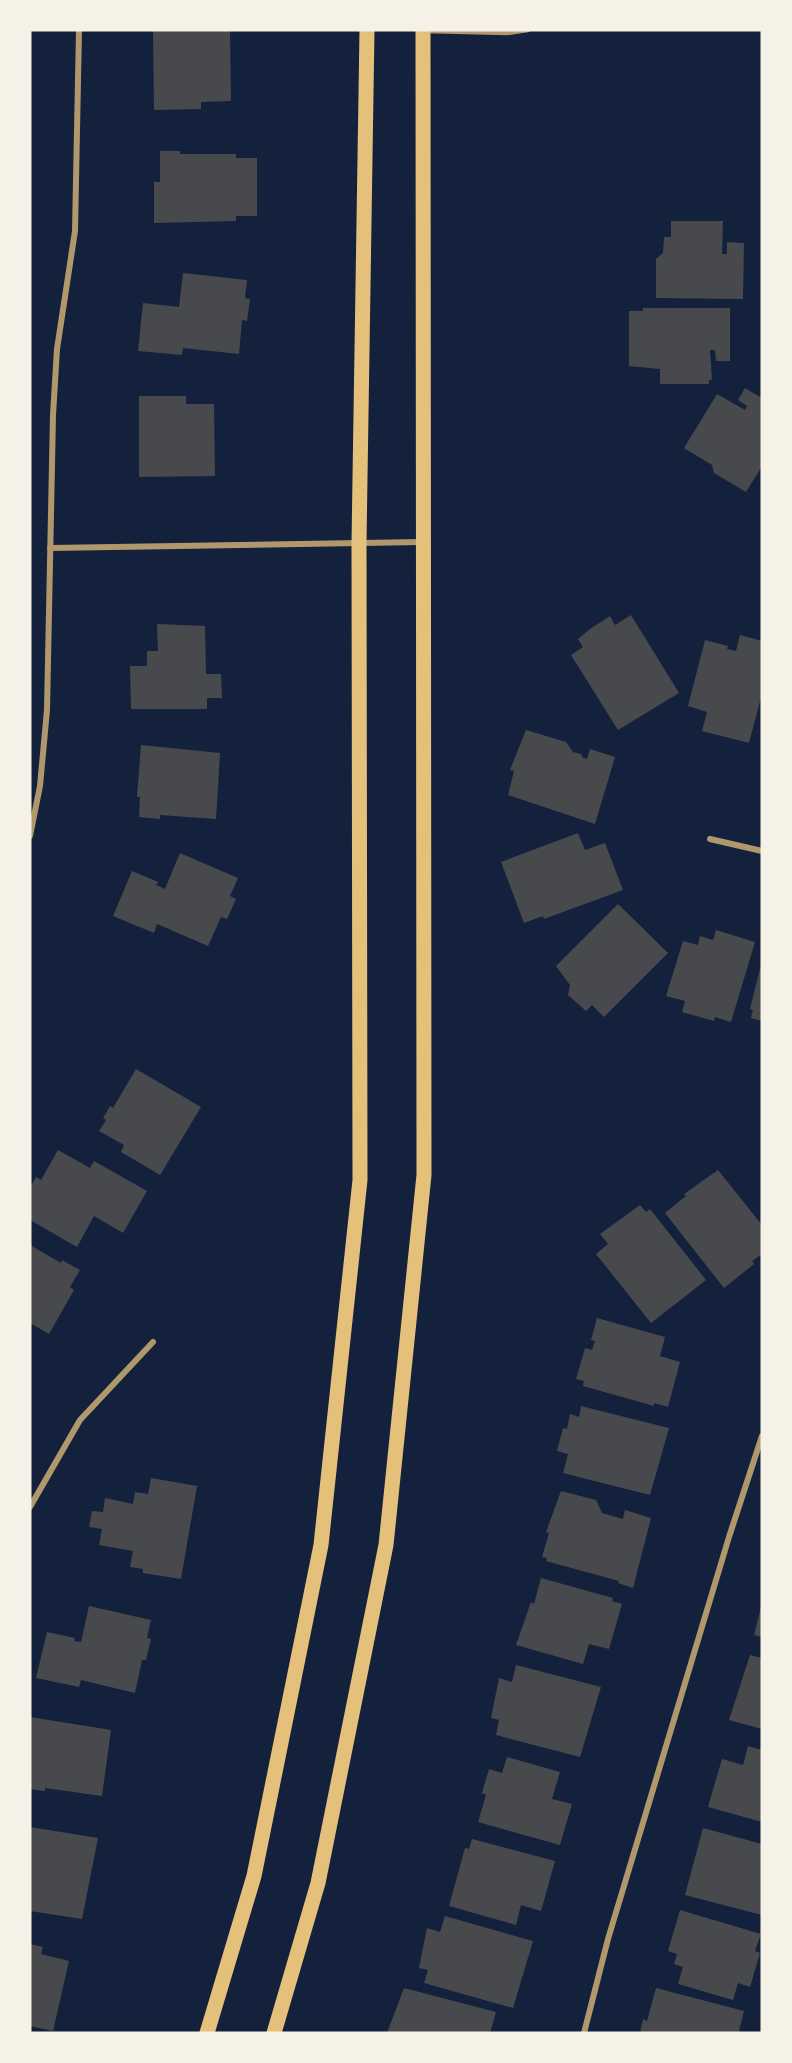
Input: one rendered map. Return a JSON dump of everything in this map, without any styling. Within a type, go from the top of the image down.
[{"type":"main road","points":[[207,2033],[254,1876],[321,1545],[360,1180],[359,543],[367,30]]},
{"type":"main road","points":[[274,2033],[318,1884],[386,1545],[423,1187],[423,31]]},
{"type":"street","points":[[30,836],[40,786],[47,710],[57,349],[75,231],[79,30]]},
{"type":"street","points":[[50,548],[424,542]]},
{"type":"street","points":[[710,839],[762,851]]},
{"type":"street","points":[[30,1507],[80,1420],[153,1342]]},
{"type":"street","points":[[584,2033],[608,1939],[729,1537],[762,1436]]},
{"type":"lane","points":[[423,31],[507,33],[528,30]]},
{"type":"building","points":[[230,30],[231,101],[201,102],[201,109],[154,110],[153,31]]},
{"type":"building","points":[[160,151],[180,151],[180,154],[236,154],[236,158],[257,158],[257,216],[236,216],[236,221],[154,223],[154,182],[160,182]]},
{"type":"building","points":[[671,221],[723,221],[722,254],[727,254],[727,242],[744,243],[743,299],[656,298],[656,259],[663,253],[664,237],[671,237]]},
{"type":"building","points":[[183,273],[247,280],[245,298],[250,299],[247,321],[242,320],[239,354],[183,348],[182,355],[138,351],[143,303],[179,307]]},
{"type":"building","points":[[643,308],[730,308],[730,361],[716,361],[715,350],[710,350],[712,380],[709,380],[709,384],[660,384],[660,369],[629,366],[629,311],[643,311]]},
{"type":"building","points":[[745,388],[762,398],[762,466],[746,492],[714,473],[712,465],[684,448],[717,394],[745,410],[747,406],[738,400]]},
{"type":"building","points":[[139,396],[186,396],[186,404],[214,404],[215,476],[139,477]]},
{"type":"building","points":[[631,615],[679,693],[618,730],[571,655],[583,647],[578,639],[590,629],[610,616],[615,625]]},
{"type":"building","points":[[157,624],[205,626],[206,674],[221,674],[222,698],[207,698],[207,709],[131,709],[130,666],[147,666],[147,651],[158,651]]},
{"type":"building","points":[[740,635],[762,641],[762,694],[749,743],[702,731],[707,712],[688,706],[705,640],[728,646],[727,649],[736,651]]},
{"type":"building","points":[[526,730],[566,742],[573,752],[581,754],[583,758],[587,759],[590,749],[615,757],[595,824],[508,795],[514,771],[510,770]]},
{"type":"building","points":[[141,745],[220,753],[216,819],[160,815],[160,819],[139,817],[140,797],[137,797]]},
{"type":"building","points":[[578,833],[585,850],[605,843],[623,890],[544,919],[543,916],[524,923],[501,862]]},
{"type":"building","points":[[180,853],[238,878],[230,896],[236,899],[227,919],[221,917],[208,946],[157,924],[154,933],[113,916],[132,871],[158,882],[156,885],[165,889]]},
{"type":"building","points":[[618,904],[668,953],[604,1017],[592,1005],[586,1011],[568,995],[570,985],[556,966]]},
{"type":"building","points":[[716,930],[755,942],[731,1022],[715,1017],[714,1021],[682,1012],[685,1001],[666,996],[683,941],[698,945],[700,936],[713,940]]},
{"type":"building","points":[[762,961],[762,1021],[751,1018],[753,1010],[750,1009]]},
{"type":"building","points":[[136,1069],[201,1107],[160,1175],[121,1152],[124,1145],[99,1131],[106,1120],[103,1118],[110,1106],[113,1108]]},
{"type":"building","points":[[58,1150],[90,1168],[94,1161],[147,1191],[123,1233],[94,1216],[77,1247],[30,1220],[30,1188],[36,1177],[41,1180]]},
{"type":"building","points":[[718,1170],[762,1225],[762,1254],[752,1261],[754,1264],[724,1288],[665,1213],[686,1196],[684,1194]]},
{"type":"building","points":[[640,1205],[646,1212],[650,1209],[706,1280],[651,1323],[596,1254],[608,1244],[600,1234]]},
{"type":"building","points":[[30,1245],[61,1263],[62,1260],[80,1270],[70,1287],[74,1290],[49,1334],[30,1323]]},
{"type":"building","points":[[597,1318],[665,1337],[660,1356],[680,1362],[668,1407],[654,1403],[654,1406],[583,1386],[584,1381],[576,1379],[585,1348],[592,1350],[595,1341],[591,1340]]},
{"type":"building","points":[[581,1406],[669,1428],[650,1495],[563,1473],[568,1454],[557,1451],[563,1428],[567,1429],[570,1414],[579,1417]]},
{"type":"building","points":[[151,1478],[197,1486],[181,1579],[143,1573],[143,1569],[130,1567],[133,1551],[99,1545],[102,1529],[89,1527],[92,1511],[103,1512],[105,1498],[133,1504],[135,1492],[148,1494]]},
{"type":"building","points":[[561,1491],[596,1500],[602,1513],[623,1519],[625,1510],[651,1518],[633,1588],[618,1583],[619,1581],[546,1561],[547,1558],[542,1557],[549,1533],[546,1532]]},
{"type":"building","points":[[541,1578],[613,1598],[612,1601],[622,1604],[609,1649],[589,1644],[583,1664],[516,1645],[531,1602],[534,1604]]},
{"type":"building","points":[[89,1606],[151,1620],[147,1638],[151,1639],[146,1660],[142,1660],[135,1693],[81,1680],[79,1687],[36,1678],[47,1632],[75,1638],[74,1641],[81,1642]]},
{"type":"building","points":[[762,1607],[762,1637],[754,1635]]},
{"type":"building","points":[[750,1655],[762,1658],[762,1729],[729,1720]]},
{"type":"building","points":[[516,1665],[601,1687],[580,1757],[496,1735],[499,1720],[491,1718],[499,1678],[512,1682]]},
{"type":"building","points":[[30,1717],[111,1730],[102,1796],[45,1788],[45,1791],[30,1789]]},
{"type":"building","points":[[748,1746],[762,1750],[762,1822],[708,1807],[722,1759],[743,1765]]},
{"type":"building","points":[[507,1757],[560,1772],[552,1799],[572,1804],[560,1845],[478,1822],[486,1795],[482,1793],[489,1769],[502,1773]]},
{"type":"building","points":[[30,1827],[98,1838],[82,1919],[30,1911]]},
{"type":"building","points":[[703,1828],[762,1844],[762,1915],[685,1895]]},
{"type":"building","points":[[472,1839],[555,1861],[541,1911],[521,1905],[516,1925],[449,1906],[465,1848],[469,1849]]},
{"type":"building","points":[[680,1910],[761,1934],[755,1951],[760,1953],[750,1987],[738,1983],[733,2000],[678,1984],[683,1967],[674,1964],[677,1954],[668,1951]]},
{"type":"building","points":[[445,1916],[533,1941],[513,2008],[424,1983],[428,1970],[419,1968],[427,1928],[440,1932]]},
{"type":"building","points":[[30,1944],[43,1947],[41,1954],[69,1961],[53,2031],[30,2026]]},
{"type":"building","points":[[404,1988],[496,2012],[490,2033],[387,2033]]},
{"type":"building","points":[[656,1988],[744,2011],[739,2031],[745,2033],[640,2033],[643,2019],[647,2021]]}]
